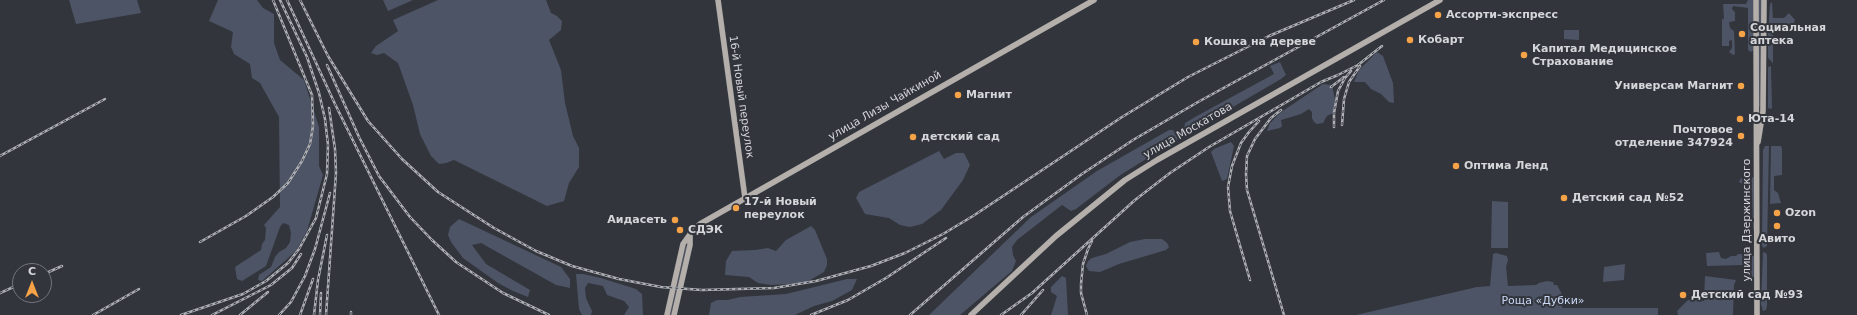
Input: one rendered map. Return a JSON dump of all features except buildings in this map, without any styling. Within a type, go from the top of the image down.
[{"type":"main road","name":"16-й Новый переулок","points":[[718,0],[745,198]]},
{"type":"main road","name":"улица Лизы Чайкиной","points":[[667,315],[684,244],[700,224],[1094,0]]},
{"type":"main road","name":"улица Москатова","points":[[971,315],[1056,236],[1125,180],[1440,0]]},
{"type":"main road","name":"улица Дзержинского","points":[[1756,0],[1755,132],[1757,150],[1757,315]]},
{"type":"main road","name":"улица Дзержинского","points":[[1757,150],[1763,111],[1764,0]]},
{"type":"main road","points":[[674,315],[690,245],[690,235]]},
{"type":"green space","points":[[69,0],[137,0],[141,13],[76,24]]},
{"type":"green space","points":[[218,0],[257,0],[263,8],[274,14],[274,43],[280,60],[304,80],[319,127],[319,166],[323,175],[307,231],[296,251],[262,281],[258,280],[259,275],[271,267],[275,257],[279,252],[286,248],[290,242],[291,233],[289,225],[283,223],[280,227],[266,266],[242,281],[237,279],[235,267],[261,250],[262,244],[265,240],[266,228],[264,225],[280,207],[279,117],[260,83],[252,78],[250,64],[234,54],[231,47],[233,32],[209,21]]},
{"type":"green space","points":[[383,0],[413,0],[388,11]]},
{"type":"green space","points":[[438,0],[546,0],[551,13],[562,21],[561,30],[549,40],[561,70],[565,103],[573,136],[579,148],[579,167],[569,183],[564,201],[547,206],[454,160],[439,164],[431,156],[420,134],[413,105],[398,63],[384,53],[377,55],[371,53],[376,46],[398,31],[393,20]]},
{"type":"green space","points":[[1748,0],[1754,0],[1754,50],[1751,52],[1748,50],[1748,8],[1733,6],[1732,9],[1735,12],[1735,21],[1729,22],[1730,28],[1734,31],[1735,54],[1733,55],[1729,52],[1732,48],[1732,40],[1729,41],[1729,46],[1722,46],[1722,20],[1724,18],[1723,4],[1746,4]]},
{"type":"green space","points":[[1758,0],[1761,0],[1761,105],[1759,107],[1758,105]]},
{"type":"green space","points":[[1772,2],[1773,18],[1784,18],[1789,13],[1795,20],[1793,26],[1785,23],[1773,23],[1773,63],[1768,58],[1770,4]]},
{"type":"green space","points":[[1564,30],[1579,30],[1579,40],[1564,39]]},
{"type":"green space","points":[[1377,52],[1383,56],[1393,83],[1393,103],[1389,102],[1381,94],[1371,89],[1365,82],[1354,82],[1359,70]]},
{"type":"green space","points":[[1280,62],[1286,75],[1281,79],[1190,132],[1187,132],[1184,129],[1185,123],[1274,74],[1270,66]]},
{"type":"green space","points":[[1771,66],[1771,109],[1768,108],[1768,67]]},
{"type":"green space","points":[[1323,84],[1332,85],[1335,100],[1333,113],[1327,116],[1323,123],[1317,124],[1314,122],[1312,112],[1309,109],[1301,114],[1281,120],[1282,126],[1280,128],[1267,131],[1270,123],[1281,112]]},
{"type":"green space","points":[[1169,130],[1173,130],[1178,139],[1119,176],[1076,209],[1071,211],[1062,205],[1017,240],[1012,247],[1013,255],[1016,261],[1012,271],[960,315],[929,315],[1031,217],[1097,171]]},
{"type":"green space","points":[[1231,142],[1234,146],[1227,179],[1222,181],[1211,152],[1214,149]]},
{"type":"green space","points":[[1765,146],[1769,146],[1767,246],[1764,248],[1762,246],[1762,238],[1763,150]]},
{"type":"green space","points":[[1771,146],[1781,146],[1782,175],[1774,176],[1774,190],[1778,193],[1781,203],[1770,204]]},
{"type":"green space","points":[[939,151],[944,159],[956,153],[964,153],[970,165],[963,180],[941,210],[922,224],[910,227],[900,225],[889,218],[865,214],[856,198],[859,192]]},
{"type":"green space","points":[[1754,177],[1753,229],[1752,190],[1739,182],[1741,178],[1748,179]]},
{"type":"green space","points":[[1492,201],[1508,202],[1508,248],[1491,248]]},
{"type":"green space","points":[[459,219],[561,267],[570,279],[570,288],[556,285],[481,243],[472,245],[486,264],[530,290],[528,297],[498,283],[463,258],[451,242],[448,235],[450,227]]},
{"type":"green space","points":[[811,226],[815,230],[827,259],[827,265],[824,272],[805,283],[771,285],[758,283],[749,277],[725,275],[726,261],[732,251],[768,248],[776,251],[786,240]]},
{"type":"green space","points":[[1145,239],[1162,239],[1169,247],[1166,250],[1119,264],[1100,272],[1089,271],[1086,266],[1088,261],[1092,258],[1106,254],[1130,242]]},
{"type":"green space","points":[[685,245],[688,246],[672,315],[669,315]]},
{"type":"green space","points":[[1719,252],[1721,258],[1726,259],[1738,254],[1752,254],[1754,256],[1753,278],[1744,265],[1707,266],[1706,253]]},
{"type":"green space","points":[[1763,252],[1767,255],[1767,306],[1766,310],[1763,311],[1761,304]]},
{"type":"green space","name":"Роща «Дубки»","points":[[1496,253],[1507,256],[1508,260],[1506,267],[1508,286],[1536,285],[1547,281],[1553,282],[1554,285],[1557,285],[1563,296],[1562,308],[1658,308],[1658,315],[1356,315],[1477,287],[1490,286],[1493,254]]},
{"type":"green space","points":[[1625,264],[1624,280],[1603,282],[1604,267]]},
{"type":"green space","points":[[576,274],[601,278],[636,289],[642,294],[643,315],[624,315],[629,307],[624,301],[607,295],[603,286],[588,283],[585,288],[586,298],[592,311],[591,315],[582,315],[579,309]]},
{"type":"green space","points":[[1062,276],[1066,278],[1068,315],[1051,315],[1057,296],[1051,292],[1051,287]]},
{"type":"green space","points":[[1705,276],[1736,280],[1734,285],[1733,315],[1678,315],[1677,311],[1688,300],[1704,301]]},
{"type":"green space","points":[[847,279],[857,279],[852,290],[832,301],[814,306],[795,315],[709,315],[711,303],[717,300],[786,294]]},
{"type":"railway","points":[[200,242],[246,216],[273,197],[288,183],[302,161],[310,144],[313,126],[312,95],[273,0]]},
{"type":"railway","points":[[181,315],[243,294],[266,281],[288,263],[299,249],[316,218],[327,174],[328,145],[325,119],[319,93],[307,57],[280,0]]},
{"type":"railway","points":[[287,0],[335,104],[439,315]]},
{"type":"railway","points":[[300,0],[328,56],[368,121],[402,159],[438,192],[494,228],[536,251],[572,266],[619,279],[661,287],[702,290],[774,288],[816,281],[871,266],[905,253],[943,234],[973,216],[1122,117],[1188,77],[1269,36],[1354,0]]},
{"type":"railway","points":[[910,315],[1023,217],[1082,174],[1133,140],[1198,102],[1384,0]]},
{"type":"railway","points":[[1001,315],[1032,293],[1135,200],[1170,173],[1209,147],[1321,82],[1358,65],[1382,46]]},
{"type":"railway","points":[[327,65],[359,137],[379,176],[410,217],[456,262],[503,293],[549,315]]},
{"type":"railway","points":[[1342,125],[1344,99],[1349,82],[1360,66]]},
{"type":"railway","points":[[1334,127],[1334,113],[1338,91],[1345,78],[1351,71]]},
{"type":"railway","points":[[1331,87],[1344,77]]},
{"type":"railway","points":[[0,156],[105,99]]},
{"type":"railway","points":[[326,315],[336,173],[335,149],[329,108]]},
{"type":"railway","points":[[1281,110],[1271,118],[1255,139],[1247,156],[1246,174],[1247,190],[1284,315]]},
{"type":"railway","points":[[1250,280],[1230,211],[1228,187],[1232,166],[1241,143],[1259,121]]},
{"type":"railway","points":[[279,315],[291,302],[305,276],[315,249],[330,193]]},
{"type":"railway","points":[[314,315],[318,280],[327,235]]},
{"type":"railway","points":[[811,315],[848,300],[886,278],[946,238]]},
{"type":"railway","points":[[1087,315],[1081,293],[1081,284],[1083,264],[1092,241]]},
{"type":"railway","points":[[212,315],[271,285],[292,268],[301,254]]},
{"type":"railway","points":[[52,270],[62,266]]},
{"type":"railway","points":[[300,315],[313,279]]},
{"type":"railway","points":[[0,293],[12,288]]},
{"type":"railway","points":[[93,315],[139,289]]},
{"type":"railway","points":[[1021,315],[1043,290]]},
{"type":"railway","points":[[240,315],[268,292]]},
{"type":"railway","points":[[320,315],[321,293]]},
{"type":"place","name":"Ассорти-экспресс","points":[[1438,15]]},
{"type":"place","name":"Социальная аптека","points":[[1742,34]]},
{"type":"place","name":"Кобарт","points":[[1410,40]]},
{"type":"place","name":"Кошка на дереве","points":[[1196,42]]},
{"type":"place","name":"Капитал Медицинское Страхование","points":[[1524,55]]},
{"type":"place","name":"Универсам Магнит","points":[[1741,86]]},
{"type":"place","name":"Магнит","points":[[958,95]]},
{"type":"place","name":"Юта-14","points":[[1740,119]]},
{"type":"place","name":"Почтовое отделение 347924","points":[[1741,136]]},
{"type":"place","name":"детский сад","points":[[913,137]]},
{"type":"place","name":"Оптима Ленд","points":[[1456,166]]},
{"type":"place","name":"Детский сад №52","points":[[1564,198]]},
{"type":"place","name":"17-й Новый переулок","points":[[736,208]]},
{"type":"place","name":"Ozon","points":[[1777,213]]},
{"type":"place","name":"Аидасеть","points":[[675,220]]},
{"type":"place","name":"Авито","points":[[1777,226]]},
{"type":"place","name":"СДЭК","points":[[680,230]]},
{"type":"place","name":"Детский сад №93","points":[[1683,295]]}]
